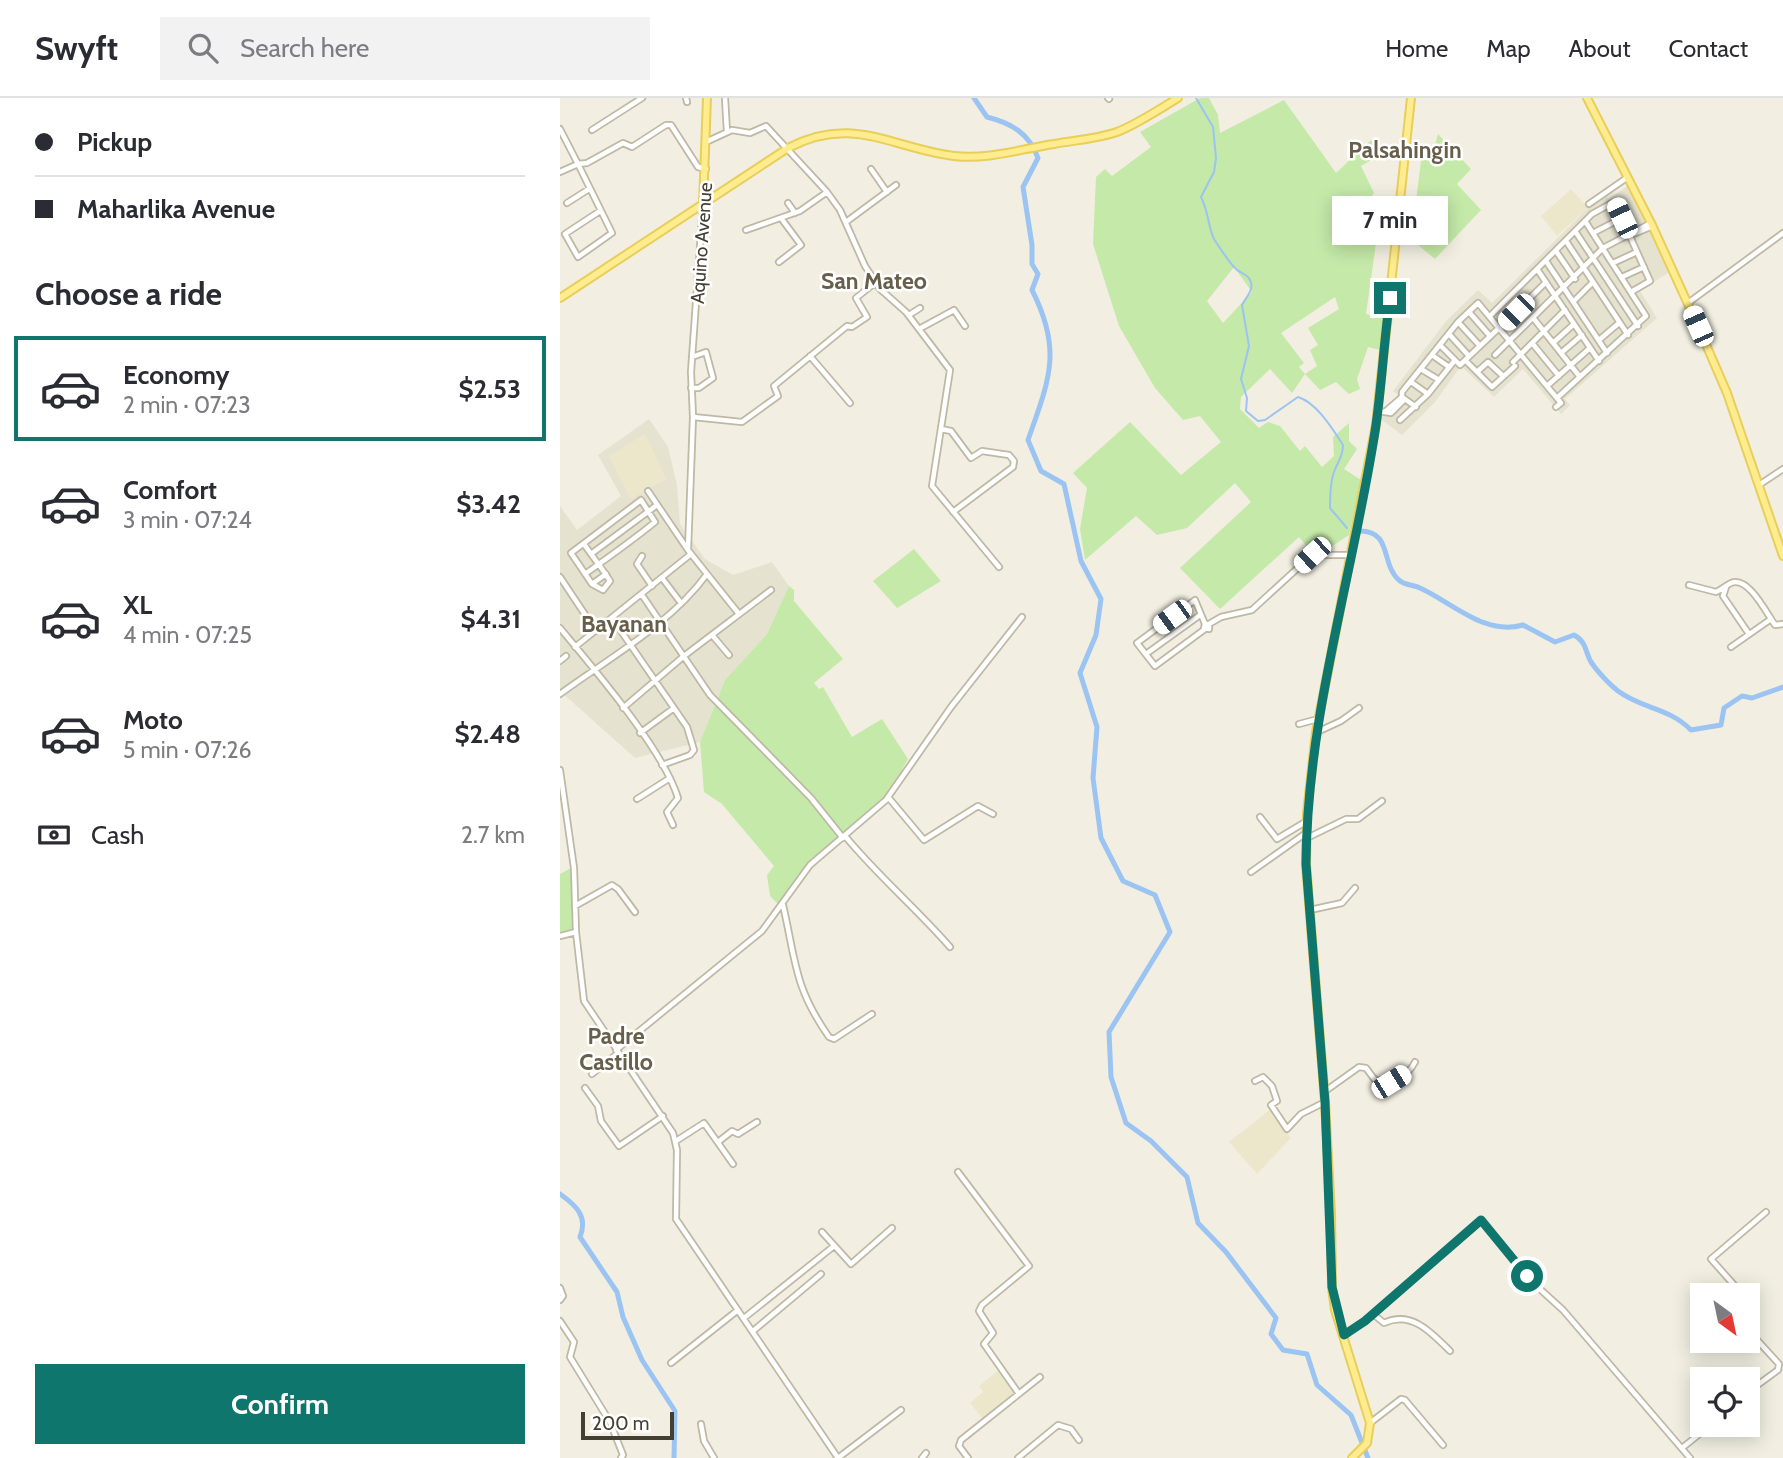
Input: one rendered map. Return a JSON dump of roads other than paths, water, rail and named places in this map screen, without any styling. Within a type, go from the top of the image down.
[{"type":"main road","name":"Aquino Avenue","points":[[703,204],[707,169],[707,98]]},
{"type":"main road","points":[[560,298],[788,148],[813,136],[850,132],[952,156],[979,157],[1114,133],[1178,98]]},
{"type":"main road","points":[[1352,1458],[1367,1443],[1370,1423],[1332,1287],[1325,1102],[1310,911],[1307,821],[1318,719],[1382,411],[1411,98]]},
{"type":"main road","points":[[1587,98],[1652,225],[1727,393],[1783,556]]},
{"type":"street","points":[[592,130],[642,98]]},
{"type":"street","points":[[725,98],[727,132]]},
{"type":"street","points":[[560,172],[587,163],[623,143],[632,147],[669,125],[698,167],[707,169]]},
{"type":"street","points":[[708,141],[727,132],[741,129],[750,133],[766,126],[827,192],[846,222],[865,266],[876,282],[909,315],[950,370],[932,486],[999,567]]},
{"type":"street","points":[[560,129],[612,233],[578,257],[562,235],[600,211]]},
{"type":"street","points":[[871,169],[887,192]]},
{"type":"street","points":[[1589,204],[1628,176]]},
{"type":"street","points":[[846,222],[896,185]]},
{"type":"street","points":[[567,203],[589,189]]},
{"type":"street","points":[[746,230],[795,213],[827,192]]},
{"type":"street","points":[[788,203],[795,213]]},
{"type":"street","points":[[1491,315],[1597,210],[1614,203],[1650,281],[1631,292]]},
{"type":"street","name":"Aquino Avenue","points":[[690,552],[692,357],[703,204]]},
{"type":"street","points":[[779,262],[801,245],[781,218]]},
{"type":"street","points":[[1593,233],[1622,218]]},
{"type":"street","points":[[1557,398],[1646,316],[1585,221]]},
{"type":"street","points":[[1495,355],[1575,279],[1603,248],[1652,225]]},
{"type":"street","points":[[1575,231],[1638,326]]},
{"type":"street","points":[[1688,303],[1783,233]]},
{"type":"street","points":[[1566,241],[1628,335]]},
{"type":"street","points":[[1556,251],[1575,279]]},
{"type":"street","points":[[1613,263],[1637,252]]},
{"type":"street","points":[[1546,261],[1607,353]]},
{"type":"street","points":[[1622,277],[1644,267]]},
{"type":"street","points":[[1537,269],[1599,361]]},
{"type":"street","points":[[693,417],[741,422],[778,396],[774,386],[847,326],[852,327],[867,317],[856,298],[876,282]]},
{"type":"street","points":[[1440,345],[1460,365],[1546,282]]},
{"type":"street","points":[[1574,301],[1593,282]]},
{"type":"street","points":[[1382,411],[1403,398],[1411,382],[1458,322],[1478,303],[1491,315],[1561,403],[1556,407]]},
{"type":"street","points":[[909,315],[920,308]]},
{"type":"street","points":[[919,329],[954,310],[965,326]]},
{"type":"street","points":[[1449,334],[1477,372],[1492,387],[1564,310]]},
{"type":"street","points":[[1469,312],[1490,336]]},
{"type":"street","points":[[1534,319],[1580,377]]},
{"type":"street","points":[[1458,322],[1480,346]]},
{"type":"street","points":[[1599,340],[1619,323]]},
{"type":"street","points":[[1553,343],[1574,324]]},
{"type":"street","points":[[1561,353],[1581,335]]},
{"type":"street","points":[[1532,343],[1559,376]]},
{"type":"street","points":[[1547,386],[1590,348]]},
{"type":"street","points":[[691,388],[699,388],[713,378],[706,352],[692,357]]},
{"type":"street","points":[[1432,355],[1449,367]]},
{"type":"street","points":[[810,356],[850,403]]},
{"type":"street","points":[[1400,420],[1428,394],[1455,360]]},
{"type":"street","points":[[1477,372],[1488,362],[1503,376]]},
{"type":"street","points":[[1422,369],[1439,380]]},
{"type":"street","points":[[1411,382],[1428,394]]},
{"type":"street","points":[[1403,398],[1416,407]]},
{"type":"street","points":[[941,429],[951,431],[971,458],[982,451],[1009,455],[1014,461],[1013,467],[953,512]]},
{"type":"street","points":[[1759,485],[1783,469]]},
{"type":"street","points":[[648,491],[690,552],[739,614]]},
{"type":"street","points":[[584,544],[599,565],[606,574],[610,581],[603,590],[592,584],[571,553],[641,500],[655,522],[599,565],[585,573]]},
{"type":"street","points":[[591,554],[657,505]]},
{"type":"street","points":[[575,647],[662,578],[690,552]]},
{"type":"street","points":[[1206,626],[1195,600],[1138,642],[1155,666],[1206,626],[1230,614],[1252,610],[1312,555],[1351,555]]},
{"type":"street","points":[[642,556],[637,564],[652,586]]},
{"type":"street","points":[[592,584],[606,574]]},
{"type":"street","points":[[560,695],[661,620],[681,603],[707,574]]},
{"type":"street","points":[[560,577],[596,631]]},
{"type":"street","points":[[662,578],[681,603]]},
{"type":"street","points":[[1689,585],[1710,592],[1736,583],[1748,588],[1777,626],[1783,624]]},
{"type":"street","points":[[1726,587],[1723,596],[1749,634]]},
{"type":"street","points":[[623,708],[684,656],[771,590]]},
{"type":"street","points":[[642,594],[710,695],[811,798],[881,879],[916,908],[950,947]]},
{"type":"street","points":[[1146,654],[1200,615]]},
{"type":"street","points":[[592,1074],[762,931],[810,865],[888,797],[951,707],[1022,617]]},
{"type":"street","points":[[612,618],[687,727],[694,750],[690,755],[662,765]]},
{"type":"street","points":[[1731,647],[1771,619]]},
{"type":"street","points":[[560,628],[623,708],[670,778],[678,798],[667,812],[673,825]]},
{"type":"street","points":[[712,635],[729,654]]},
{"type":"street","points":[[560,661],[566,656]]},
{"type":"street","points":[[640,733],[674,708]]},
{"type":"street","points":[[1316,732],[1341,721],[1359,708]]},
{"type":"street","points":[[1299,724],[1318,719]]},
{"type":"street","points":[[560,770],[574,868],[576,932],[584,1001],[663,1116],[676,1141],[676,1219],[838,1458],[901,1410]]},
{"type":"street","points":[[637,799],[670,778]]},
{"type":"street","points":[[888,797],[924,840],[978,806],[993,814]]},
{"type":"street","points":[[1251,872],[1307,835],[1346,818],[1357,819],[1382,802]]},
{"type":"street","points":[[1260,817],[1277,839],[1307,821]]},
{"type":"street","points":[[575,906],[612,885],[635,912]]},
{"type":"street","points":[[1310,911],[1342,903],[1355,888]]},
{"type":"street","points":[[783,904],[798,980],[808,1006],[829,1037],[834,1040],[872,1014]]},
{"type":"street","points":[[560,936],[576,932]]},
{"type":"street","points":[[1324,1092],[1359,1067],[1366,1068],[1375,1080],[1391,1082],[1407,1072],[1415,1062]]},
{"type":"street","points":[[1255,1081],[1263,1077],[1272,1086],[1277,1101],[1271,1105],[1287,1129],[1301,1114],[1325,1102]]},
{"type":"street","points":[[584,1088],[598,1106],[601,1121],[620,1146],[663,1116]]},
{"type":"street","points":[[718,1142],[732,1131],[738,1134],[757,1122]]},
{"type":"street","points":[[676,1141],[704,1123],[733,1164]]},
{"type":"street","points":[[958,1172],[1029,1266],[979,1310],[993,1333],[984,1344],[1018,1394]]},
{"type":"street","points":[[1732,1283],[1711,1259],[1766,1212]]},
{"type":"street","points":[[1344,1335],[1373,1314],[1478,1222],[1484,1221],[1531,1281],[1563,1310],[1690,1458]]},
{"type":"street","points":[[822,1232],[852,1264],[892,1228]]},
{"type":"street","points":[[744,1318],[834,1246]]},
{"type":"street","points":[[753,1331],[821,1274]]},
{"type":"street","points":[[560,1288],[563,1296],[560,1300]]},
{"type":"street","points":[[671,1363],[738,1310]]},
{"type":"street","points":[[1373,1314],[1380,1322],[1397,1316],[1409,1318],[1432,1333],[1450,1351]]},
{"type":"street","points":[[560,1321],[574,1342],[570,1357],[610,1422],[623,1454],[621,1458]]},
{"type":"street","points":[[1760,1343],[1779,1364],[1778,1370],[1760,1383]]},
{"type":"street","points":[[968,1458],[958,1446],[961,1440],[1040,1377]]},
{"type":"street","points":[[1370,1423],[1401,1399],[1443,1445]]},
{"type":"street","points":[[701,1424],[704,1441],[714,1458]]},
{"type":"street","points":[[1018,1458],[1058,1425],[1070,1429],[1079,1440]]},
{"type":"street","points":[[1682,1448],[1696,1437]]},
{"type":"waterway","points":[[974,98],[987,117],[1018,130],[1030,142],[1038,158],[1023,187],[1032,245],[1032,264],[1038,274],[1032,290],[1042,311],[1047,331],[1050,365],[1042,400],[1028,440],[1041,471],[1064,484],[1081,561],[1101,599],[1096,635],[1080,673],[1097,727],[1093,778],[1101,838],[1123,881],[1155,895],[1170,932],[1109,1032],[1111,1077],[1126,1123],[1151,1141],[1187,1177],[1198,1223],[1226,1252],[1276,1318],[1271,1334],[1283,1350],[1307,1354],[1317,1385],[1351,1415],[1368,1458]]},
{"type":"waterway","points":[[1196,98],[1213,127],[1216,158],[1214,172],[1201,197],[1214,239],[1237,270],[1248,277],[1251,283],[1251,290],[1242,305],[1249,346],[1241,379],[1247,398],[1246,411],[1258,421],[1265,420],[1298,397],[1324,417],[1343,445],[1332,481],[1330,508],[1347,528]]},
{"type":"waterway","points":[[1360,531],[1370,532],[1382,543],[1394,574],[1402,582],[1420,588],[1482,622],[1509,627],[1523,625],[1555,642],[1574,635],[1584,644],[1596,669],[1618,691],[1664,712],[1691,730],[1721,725],[1724,708],[1742,696],[1752,698],[1783,687]]},
{"type":"waterway","points":[[560,1194],[579,1212],[583,1224],[580,1237],[617,1292],[623,1317],[642,1360],[675,1411],[674,1458]]},
{"type":"district","name":"Palsahingin","points":[[1405,150]]},
{"type":"district","name":"San Mateo","points":[[874,281]]},
{"type":"district","name":"Bayanan","points":[[624,624]]},
{"type":"district","name":"Padre Castillo","points":[[616,1049]]}]
